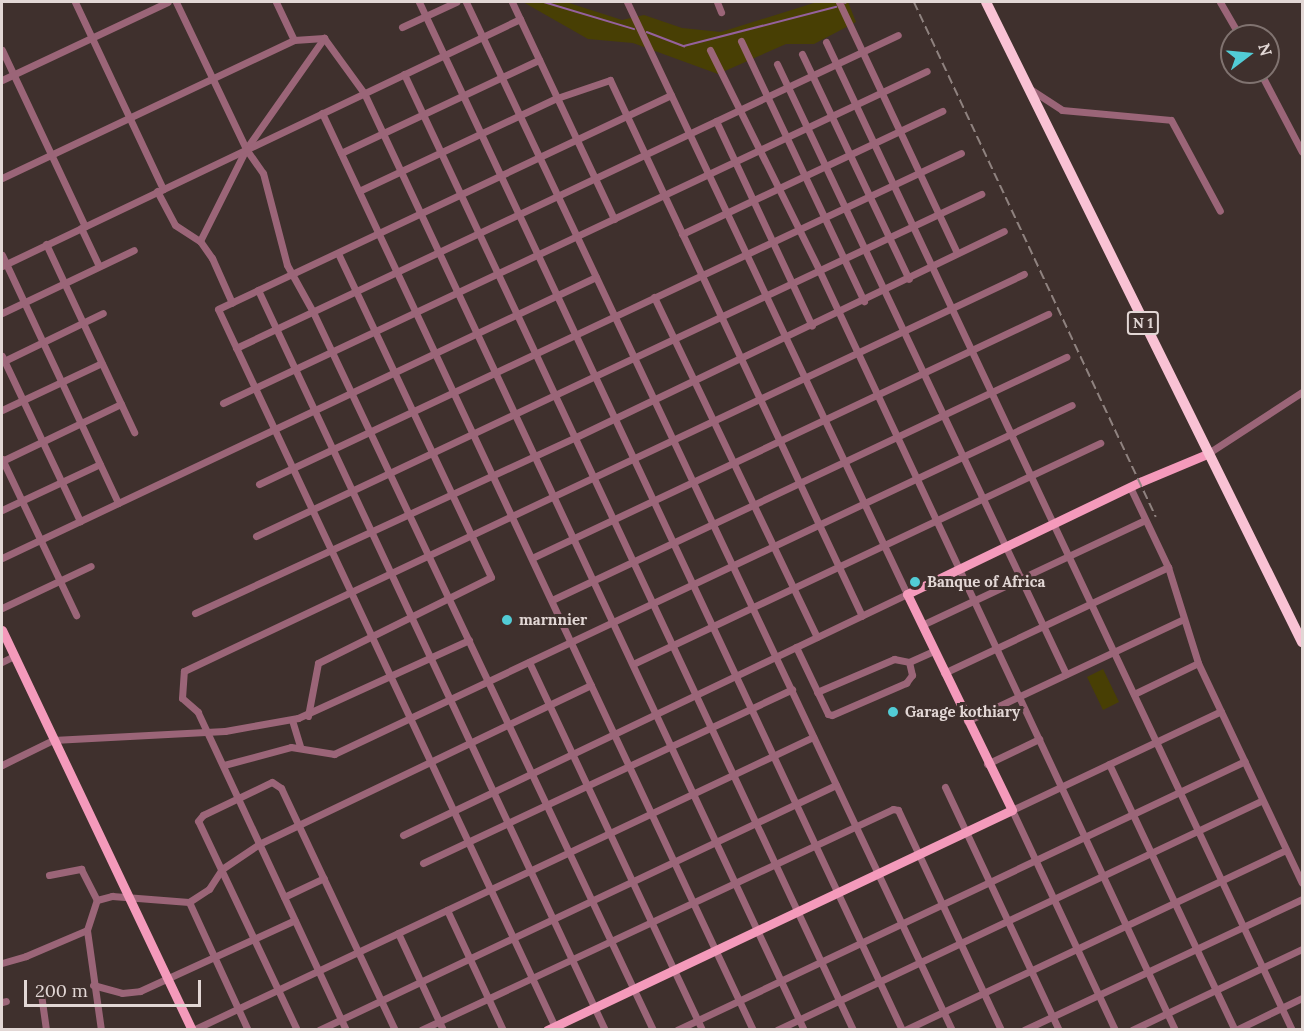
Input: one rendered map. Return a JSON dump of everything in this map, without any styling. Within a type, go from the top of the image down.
[{"type":"highway","name":"N 1","points":[[986,2],[1206,454],[1302,642]]},
{"type":"main road","points":[[552,1028],[1012,810],[987,764],[907,594],[1130,487],[1206,454]]},
{"type":"main road","points":[[2,630],[166,981],[193,1029]]},
{"type":"street","points":[[75,2],[130,118],[175,225],[200,242],[212,258],[232,303]]},
{"type":"street","points":[[2,80],[168,2]]},
{"type":"street","points":[[176,2],[246,149],[263,173],[292,274],[352,393],[653,1029]]},
{"type":"street","points":[[276,2],[294,40]]},
{"type":"street","points":[[419,2],[904,1029],[1286,849]]},
{"type":"street","points":[[402,27],[456,2]]},
{"type":"street","points":[[466,2],[952,1029]]},
{"type":"street","points":[[512,2],[614,219]]},
{"type":"street","points":[[403,835],[453,809],[907,594],[627,2]]},
{"type":"street","points":[[717,2],[722,12]]},
{"type":"street","points":[[839,2],[957,253]]},
{"type":"street","points":[[1220,2],[1233,24]]},
{"type":"street","points":[[4,265],[520,19]]},
{"type":"street","points":[[236,348],[898,36]]},
{"type":"street","points":[[2,178],[294,40],[324,38]]},
{"type":"street","points":[[324,38],[364,93],[804,1029]]},
{"type":"street","points":[[200,242],[246,149],[324,38]]},
{"type":"street","points":[[741,41],[864,301]]},
{"type":"street","points":[[826,42],[1292,1029]]},
{"type":"street","points":[[2,50],[99,266]]},
{"type":"street","points":[[710,50],[819,270],[1175,1029]]},
{"type":"street","points":[[802,54],[909,279]]},
{"type":"street","points":[[341,153],[539,60]]},
{"type":"street","points":[[777,64],[1066,674]]},
{"type":"street","points":[[223,403],[927,71]]},
{"type":"street","points":[[404,74],[852,1029]]},
{"type":"street","points":[[359,191],[557,98],[610,80],[862,616]]},
{"type":"street","points":[[1266,84],[1302,152]]},
{"type":"street","points":[[1029,88],[1062,110],[1171,120],[1220,211]]},
{"type":"street","points":[[552,1028],[532,977],[218,309],[671,95]]},
{"type":"street","points":[[682,234],[942,111]]},
{"type":"street","points":[[322,113],[753,1029]]},
{"type":"street","points":[[716,121],[812,326]]},
{"type":"street","points":[[259,484],[961,153]]},
{"type":"street","points":[[256,536],[981,194]]},
{"type":"street","points":[[195,613],[535,457],[741,357],[885,291],[1004,231]]},
{"type":"street","points":[[46,244],[135,432]]},
{"type":"street","points":[[2,313],[134,250]]},
{"type":"street","points":[[308,716],[318,663],[370,634],[491,578],[338,253]]},
{"type":"street","points":[[2,255],[4,265],[24,302],[118,503]]},
{"type":"street","points":[[346,1029],[224,765],[196,709],[182,698],[184,671],[1024,274]]},
{"type":"street","points":[[2,558],[596,277]]},
{"type":"street","points":[[258,291],[605,1029]]},
{"type":"street","points":[[654,297],[817,638]]},
{"type":"street","points":[[80,521],[2,360],[103,313]]},
{"type":"street","points":[[532,558],[1048,314]]},
{"type":"street","points":[[552,600],[1066,357]]},
{"type":"street","points":[[2,410],[102,363]]},
{"type":"street","points":[[1206,454],[1301,394]]},
{"type":"street","points":[[76,615],[58,582],[2,460],[121,404]]},
{"type":"street","points":[[224,765],[300,747],[334,754],[1072,405]]},
{"type":"street","points":[[633,664],[1100,443]]},
{"type":"street","points":[[2,510],[100,464]]},
{"type":"street","points":[[1130,487],[1168,567],[1182,620],[1198,663],[1245,761],[1261,801],[1302,883]]},
{"type":"street","points":[[922,625],[1145,520]]},
{"type":"street","points":[[2,608],[91,566]]},
{"type":"street","points":[[944,673],[1168,567]]},
{"type":"street","points":[[967,721],[1182,620]]},
{"type":"street","points":[[2,763],[53,740],[206,733],[308,716],[469,640]]},
{"type":"street","points":[[796,647],[828,714],[837,715],[906,683],[912,675],[909,662]]},
{"type":"street","points":[[817,692],[894,659],[909,662],[934,651]]},
{"type":"street","points":[[2,662],[14,656]]},
{"type":"street","points":[[529,662],[702,1029]]},
{"type":"street","points":[[1134,694],[1198,663]]},
{"type":"street","points":[[97,900],[127,897],[189,902],[212,886],[222,869],[259,844],[591,685]]},
{"type":"street","points":[[423,862],[792,688]]},
{"type":"street","points":[[1115,1029],[1012,810],[1221,711]]},
{"type":"street","points":[[292,720],[300,747]]},
{"type":"street","points":[[193,1029],[813,737]]},
{"type":"street","points":[[987,764],[1039,740]]},
{"type":"street","points":[[677,1029],[1245,761]]},
{"type":"street","points":[[1109,764],[1235,1029],[1302,998]]},
{"type":"street","points":[[297,1029],[198,818],[277,783],[395,1029]]},
{"type":"street","points":[[319,1029],[836,785]]},
{"type":"street","points":[[945,787],[1059,1029]]},
{"type":"street","points":[[777,1029],[1261,801]]},
{"type":"street","points":[[422,1029],[815,843],[898,810],[1001,1029]]},
{"type":"street","points":[[50,875],[81,869],[97,900],[87,930],[101,1029]]},
{"type":"street","points":[[284,897],[324,879]]},
{"type":"street","points":[[1024,1029],[1302,898]]},
{"type":"street","points":[[189,902],[248,1029]]},
{"type":"street","points":[[447,910],[503,1029]]},
{"type":"street","points":[[93,985],[126,993],[166,981],[295,920]]},
{"type":"street","points":[[2,963],[26,957],[87,930]]},
{"type":"street","points":[[398,933],[443,1029]]},
{"type":"street","points":[[1132,1029],[1302,949]]},
{"type":"street","points":[[41,994],[46,1029]]},
{"type":"shaded area","points":[[523,2],[566,2],[622,20],[644,15],[682,28],[721,32],[817,2],[848,2],[856,22],[814,44],[786,44],[718,74],[633,43],[588,39]]},
{"type":"shaded area","points":[[1103,669],[1119,702],[1103,710],[1087,677]]},
{"type":"waterway","points":[[544,2],[634,29]]},
{"type":"waterway","points":[[647,32],[684,46],[836,7]]},
{"type":"railway","points":[[914,2],[1156,517]]},
{"type":"place","name":"Banque of Africa","points":[[915,582]]},
{"type":"place","name":"marnnier","points":[[507,620]]},
{"type":"place","name":"Garage kothiary","points":[[893,712]]}]
